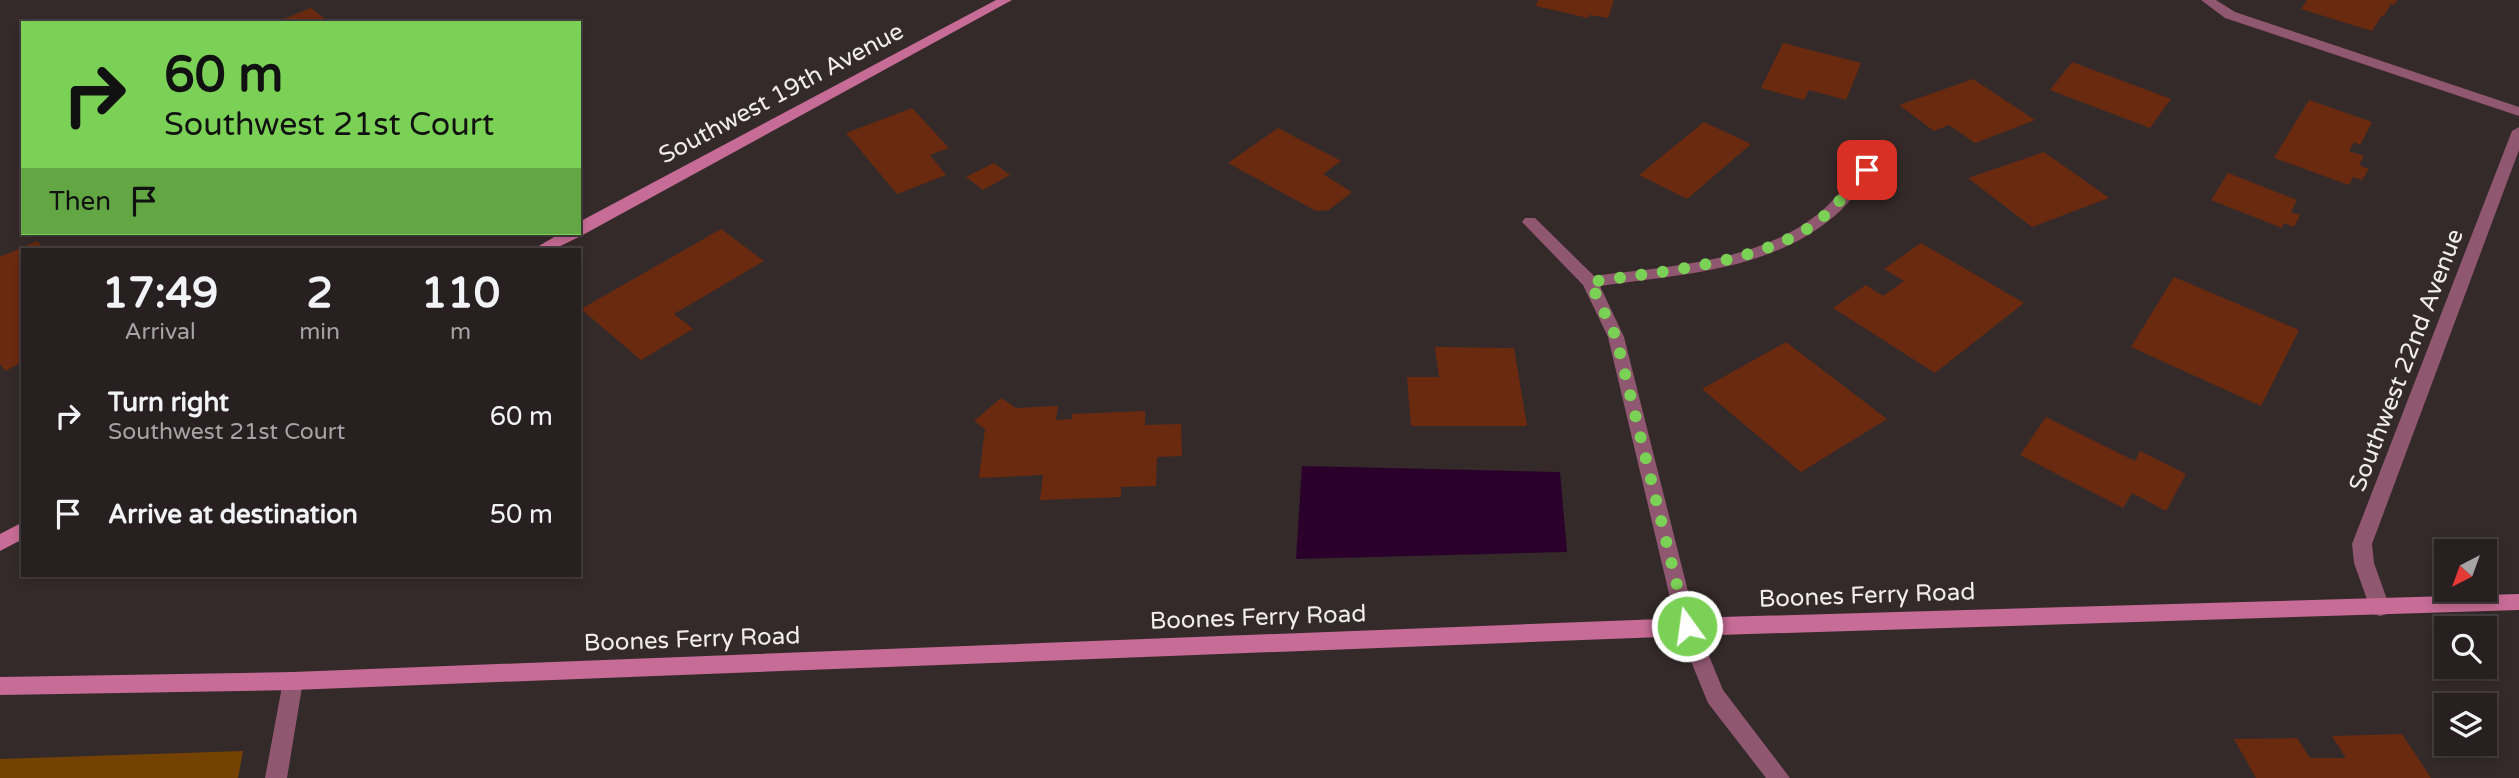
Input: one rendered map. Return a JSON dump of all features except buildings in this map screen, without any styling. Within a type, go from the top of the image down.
[{"type":"main road","name":"Southwest 19th Avenue","points":[[581,228],[1006,0]]},
{"type":"main road","points":[[544,248],[569,235]]},
{"type":"main road","points":[[0,543],[21,531]]},
{"type":"main road","name":"Boones Ferry Road","points":[[0,686],[293,681],[1687,626],[2519,602]]},
{"type":"street","points":[[2207,0],[2231,15],[2519,112]]},
{"type":"street","name":"Southwest 22nd Avenue","points":[[2380,608],[2364,563],[2362,544],[2519,131]]},
{"type":"street","points":[[1590,282],[1714,262],[1774,244],[1822,218],[1867,170]]},
{"type":"street","points":[[1530,222],[1590,282],[1616,337],[1687,626],[1715,696],[1779,778]]},
{"type":"street","points":[[276,778],[293,681]]},
{"type":"shaded area","points":[[1302,466],[1560,472],[1567,552],[1296,559]]},
{"type":"shaded area","points":[[243,751],[238,778],[0,778],[0,759]]},
{"type":"route","points":[[1687,626],[1616,337],[1590,282],[1714,262],[1774,244],[1822,218],[1867,170]]}]
